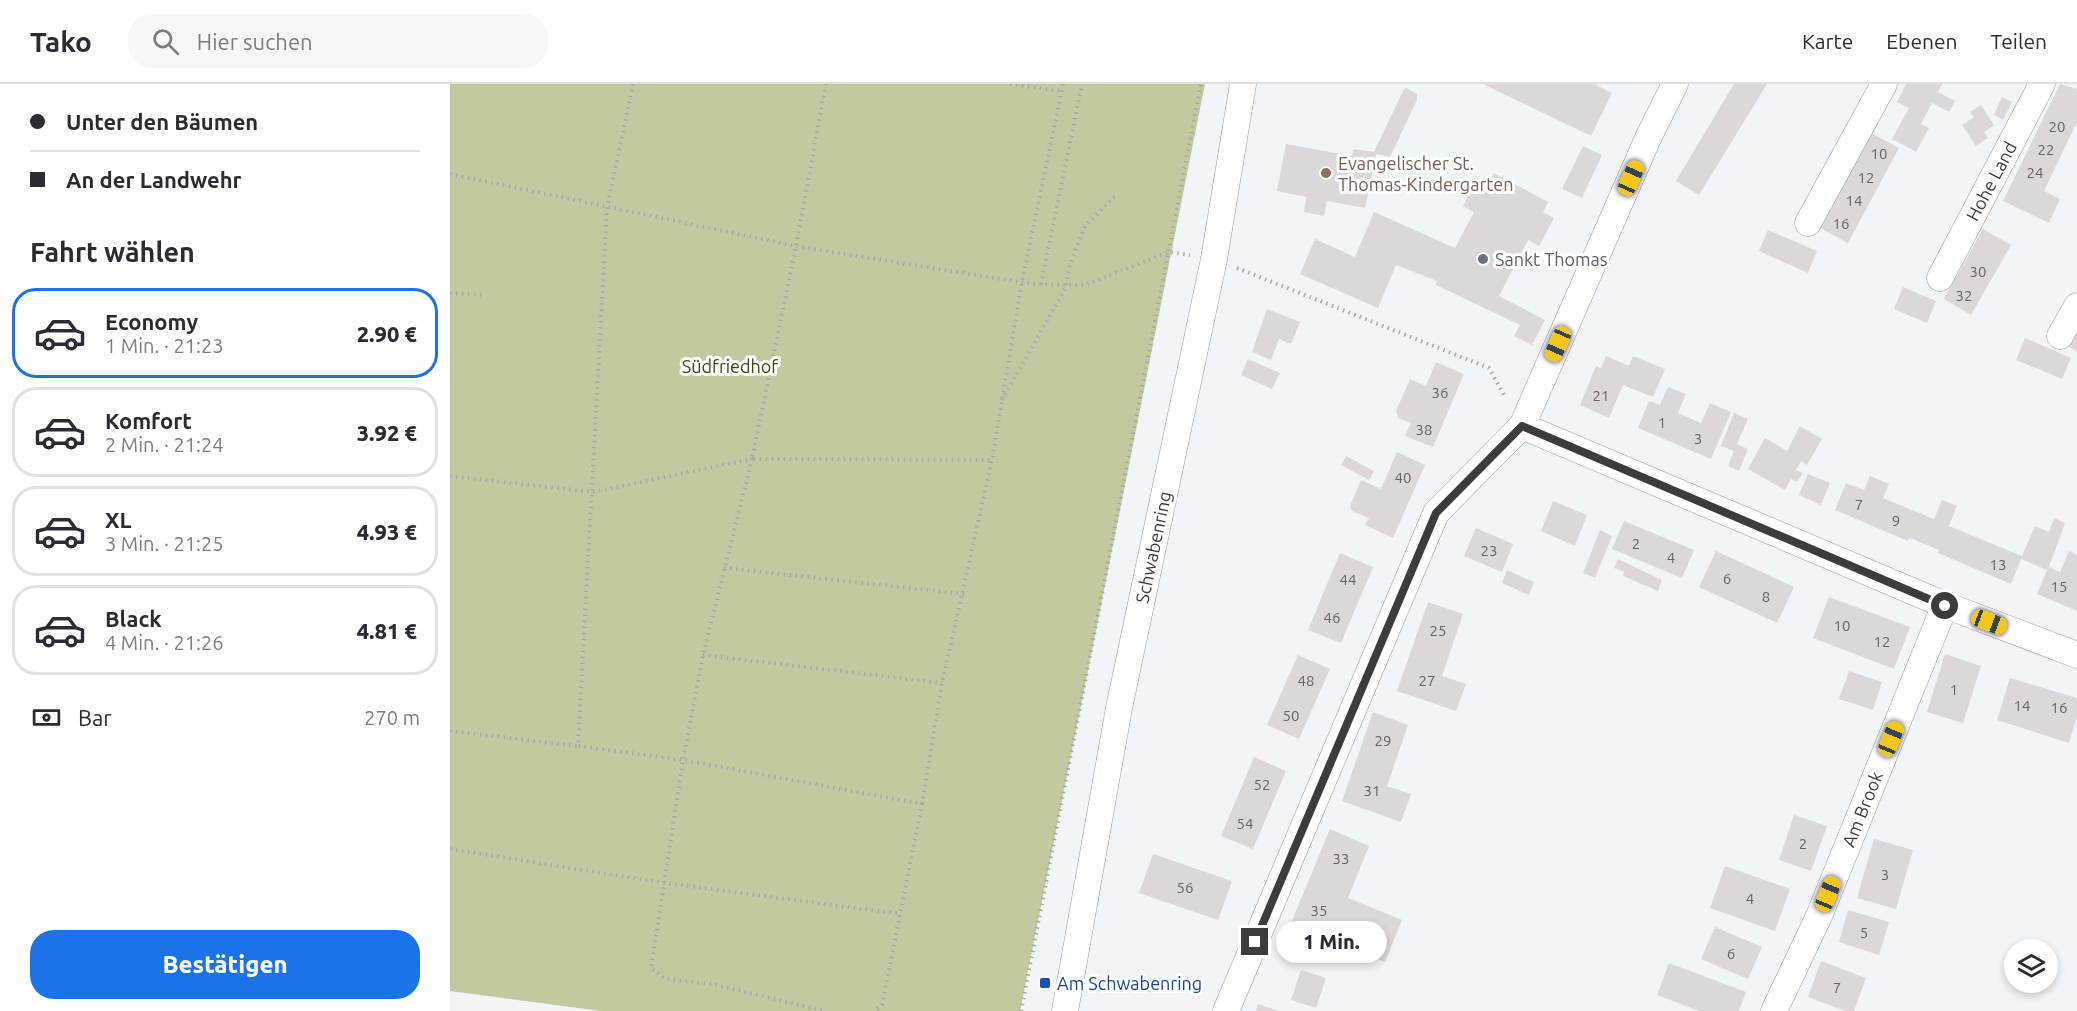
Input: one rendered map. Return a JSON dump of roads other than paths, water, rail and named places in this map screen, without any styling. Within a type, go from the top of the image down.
[{"type":"street","name":"Schwabenring","points":[[1065,1011],[1119,708],[1214,259],[1243,84]]},
{"type":"street","points":[[1226,1011],[1436,513],[1522,426],[1675,84]]},
{"type":"street","points":[[1808,223],[1884,84]]},
{"type":"street","name":"Hohe Land","points":[[1940,279],[2042,84]]},
{"type":"street","points":[[2060,336],[2077,306]]},
{"type":"street","points":[[1522,426],[1945,606],[2077,655]]},
{"type":"street","name":"Am Brook","points":[[1774,1011],[1819,916],[1945,606]]},
{"type":"place","name":"Evangelischer St. Thomas-Kindergarten","points":[[1326,173]]},
{"type":"place","name":"Sankt Thomas","points":[[1483,259]]},
{"type":"place","name":"Am Schwabenring","points":[[1045,983]]},
{"type":"park label","name":"Südfriedhof","points":[[730,366]]}]
